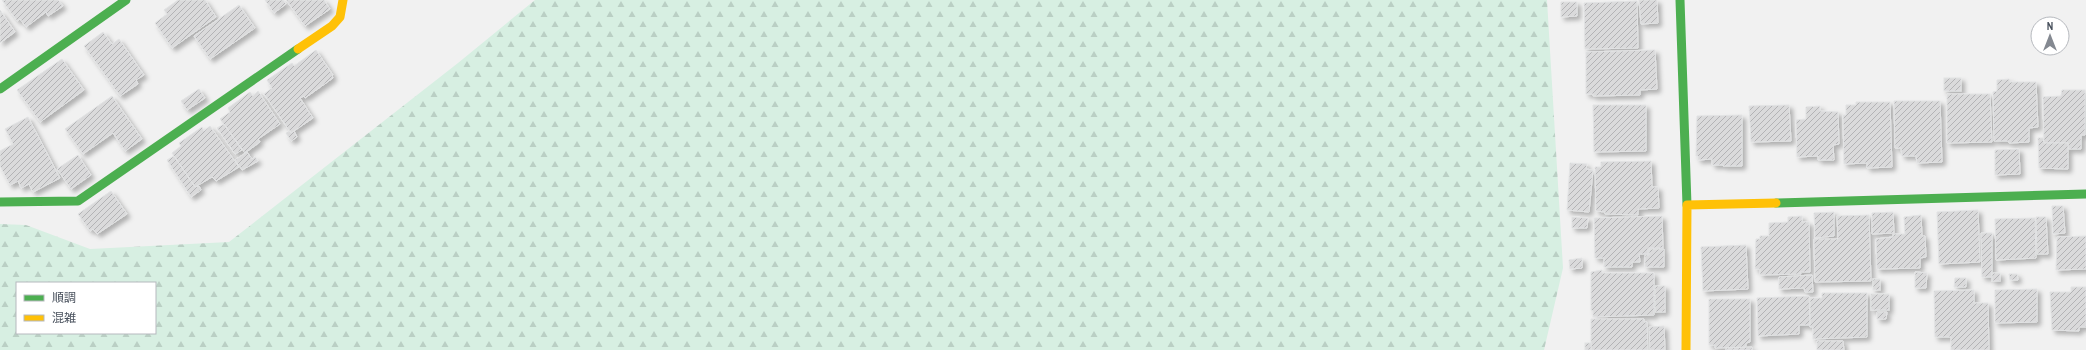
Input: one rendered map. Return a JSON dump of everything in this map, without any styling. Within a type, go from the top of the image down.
[{"type":"street","points":[[0,89],[126,0]]},
{"type":"street","points":[[0,202],[78,201],[332,26],[340,17],[343,0]]},
{"type":"street","points":[[1680,0],[1687,205],[1686,350]]},
{"type":"street","points":[[1687,205],[2086,194]]},
{"type":"green space","points":[[535,0],[1547,0],[1563,268],[1544,350],[0,350],[0,224],[26,225],[90,249],[229,242],[458,63]]},
{"type":"building","points":[[2,0],[58,0],[63,6],[48,16],[46,12],[26,27],[20,19],[17,21]]},
{"type":"building","points":[[178,0],[205,0],[216,17],[172,48],[155,23],[167,14],[164,10]]},
{"type":"building","points":[[265,0],[283,0],[286,4],[274,13]]},
{"type":"building","points":[[286,0],[324,0],[330,9],[305,26]]},
{"type":"building","points":[[1639,0],[1657,0],[1658,23],[1641,24]]},
{"type":"building","points":[[1637,1],[1638,48],[1585,49],[1584,3]]},
{"type":"building","points":[[1561,2],[1577,2],[1577,16],[1561,17]]},
{"type":"building","points":[[239,5],[255,28],[210,59],[194,36]]},
{"type":"building","points":[[0,10],[15,32],[0,43]]},
{"type":"building","points":[[103,32],[112,44],[119,39],[144,75],[136,80],[138,84],[120,96],[84,46]]},
{"type":"building","points":[[316,50],[333,75],[333,78],[305,98],[304,96],[300,98],[313,118],[291,133],[264,94],[272,88],[267,80],[292,63],[294,66]]},
{"type":"building","points":[[1655,50],[1657,89],[1640,90],[1640,95],[1593,96],[1593,94],[1586,94],[1586,52]]},
{"type":"building","points":[[62,59],[84,90],[40,122],[17,90]]},
{"type":"building","points":[[1944,78],[1961,78],[1961,91],[1944,91]]},
{"type":"building","points":[[2009,79],[2010,82],[2036,82],[2038,127],[2029,128],[2029,142],[2009,143],[2008,141],[1994,141],[1993,92],[1997,91],[1997,80]]},
{"type":"building","points":[[199,89],[205,98],[187,110],[181,101]]},
{"type":"building","points":[[2062,90],[2085,90],[2085,135],[2081,135],[2081,149],[2068,149],[2068,143],[2044,143],[2043,97],[2061,96]]},
{"type":"building","points":[[258,91],[280,124],[258,139],[260,142],[245,153],[220,119],[230,112],[228,108],[250,92],[253,96]]},
{"type":"building","points":[[1947,94],[1990,94],[1992,142],[1947,143]]},
{"type":"building","points":[[112,96],[142,139],[125,151],[113,133],[83,154],[65,129]]},
{"type":"building","points":[[1894,101],[1940,101],[1942,162],[1917,163],[1916,156],[1902,156],[1901,148],[1895,148]]},
{"type":"building","points":[[1856,102],[1890,102],[1892,167],[1867,168],[1867,163],[1844,164],[1843,115],[1846,115],[1846,105],[1856,105]]},
{"type":"building","points":[[1593,105],[1646,105],[1646,151],[1594,152]]},
{"type":"building","points":[[1789,105],[1791,141],[1751,142],[1749,106]]},
{"type":"building","points":[[1820,106],[1820,111],[1838,112],[1839,144],[1833,145],[1834,160],[1818,160],[1818,156],[1797,157],[1796,120],[1806,119],[1806,107]]},
{"type":"building","points":[[1742,115],[1742,166],[1712,165],[1712,159],[1698,160],[1698,156],[1696,156],[1697,116]]},
{"type":"building","points":[[28,117],[60,178],[33,192],[29,184],[21,188],[18,181],[10,185],[0,166],[0,151],[13,144],[5,129]]},
{"type":"building","points":[[224,124],[242,150],[235,154],[217,128]]},
{"type":"building","points":[[210,126],[239,167],[216,181],[212,177],[195,187],[172,153],[181,146],[179,143],[202,127],[204,131]]},
{"type":"building","points":[[290,131],[291,133],[294,131],[297,137],[291,141],[286,133]]},
{"type":"building","points":[[2038,138],[2043,138],[2044,143],[2068,143],[2068,169],[2039,168]]},
{"type":"building","points":[[2019,149],[2020,174],[1995,175],[1995,150]]},
{"type":"building","points":[[247,152],[252,159],[255,157],[258,161],[242,170],[235,160]]},
{"type":"building","points":[[78,155],[91,175],[71,189],[57,169]]},
{"type":"building","points":[[174,156],[195,187],[199,186],[201,190],[191,197],[167,160]]},
{"type":"building","points":[[1651,161],[1652,187],[1658,187],[1659,208],[1638,209],[1638,215],[1605,214],[1605,212],[1596,211],[1595,167],[1601,167],[1601,162]]},
{"type":"building","points":[[1570,163],[1587,164],[1586,169],[1593,170],[1589,212],[1567,210]]},
{"type":"building","points":[[111,191],[127,214],[97,234],[93,229],[90,231],[78,214]]},
{"type":"building","points":[[2052,206],[2063,206],[2065,233],[2053,234]]},
{"type":"building","points":[[1978,210],[1980,262],[1939,264],[1937,212]]},
{"type":"building","points":[[1834,212],[1834,236],[1815,238],[1814,213]]},
{"type":"building","points":[[1893,212],[1894,233],[1872,234],[1872,213]]},
{"type":"building","points":[[1869,215],[1871,281],[1815,282],[1814,239],[1838,239],[1837,216]]},
{"type":"building","points":[[1921,215],[1922,236],[1925,236],[1926,257],[1920,258],[1920,268],[1877,269],[1876,239],[1893,237],[1893,234],[1905,234],[1904,217]]},
{"type":"building","points":[[1662,216],[1663,248],[1648,248],[1648,254],[1639,254],[1640,262],[1632,262],[1632,267],[1604,267],[1604,258],[1595,258],[1594,218]]},
{"type":"building","points":[[1802,216],[1802,222],[1809,222],[1810,272],[1800,272],[1801,274],[1760,275],[1760,269],[1755,269],[1756,239],[1760,239],[1760,236],[1769,236],[1769,223],[1788,222],[1788,217]]},
{"type":"building","points":[[1572,217],[1588,218],[1587,228],[1572,228]]},
{"type":"building","points":[[2036,217],[2046,217],[2048,254],[2037,254]]},
{"type":"building","points":[[2035,218],[2036,258],[1996,260],[1995,219]]},
{"type":"building","points":[[1981,233],[1992,233],[1992,277],[1982,277]]},
{"type":"building","points":[[2086,236],[2086,269],[2056,270],[2057,237]]},
{"type":"building","points":[[1746,245],[1748,289],[1703,291],[1701,247]]},
{"type":"building","points":[[1649,249],[1664,249],[1664,267],[1645,267],[1645,255],[1649,255]]},
{"type":"building","points":[[1582,258],[1582,268],[1570,269],[1569,260]]},
{"type":"building","points":[[1602,270],[1602,273],[1654,273],[1654,315],[1593,317],[1593,311],[1591,310],[1591,272]]},
{"type":"building","points":[[1915,272],[1927,273],[1926,288],[1915,288]]},
{"type":"building","points":[[1992,273],[2000,273],[2000,281],[1992,281]]},
{"type":"building","points":[[2009,274],[2017,274],[2018,280],[2010,280]]},
{"type":"building","points":[[1812,275],[1813,292],[1805,292],[1804,288],[1779,289],[1779,277]]},
{"type":"building","points":[[1955,278],[1966,278],[1966,287],[1954,287]]},
{"type":"building","points":[[1873,279],[1880,279],[1880,290],[1873,290]]},
{"type":"building","points":[[1655,286],[1665,286],[1665,312],[1655,312]]},
{"type":"building","points":[[2071,287],[2086,287],[2086,327],[2079,327],[2079,331],[2052,330],[2050,292],[2071,292]]},
{"type":"building","points":[[2037,289],[2037,322],[1995,323],[1995,290]]},
{"type":"building","points":[[1974,290],[1974,303],[1988,303],[1989,350],[1951,350],[1951,337],[1935,337],[1934,291]]},
{"type":"building","points":[[1822,293],[1867,293],[1867,337],[1813,339],[1813,327],[1810,327],[1810,298],[1822,298]]},
{"type":"building","points":[[1871,294],[1889,294],[1889,310],[1871,310]]},
{"type":"building","points":[[1809,296],[1810,325],[1799,325],[1799,334],[1758,336],[1757,298]]},
{"type":"building","points":[[1709,299],[1750,299],[1750,342],[1746,343],[1746,347],[1715,348],[1715,345],[1709,345]]},
{"type":"building","points":[[1877,312],[1887,312],[1886,319],[1877,319]]},
{"type":"building","points":[[1591,319],[1644,319],[1644,322],[1647,322],[1648,350],[1591,350]]},
{"type":"building","points":[[1664,326],[1665,350],[1650,350],[1649,327]]},
{"type":"building","points":[[1817,341],[1843,341],[1844,350],[1817,350]]},
{"type":"building","points":[[1585,343],[1591,343],[1591,350],[1585,350]]},
{"type":"building","points":[[1752,347],[1752,350],[1726,350],[1726,348]]},
{"type":"traffic: fast","points":[[0,89],[126,0]]},
{"type":"traffic: fast","points":[[1680,0],[1687,205]]},
{"type":"traffic: fast","points":[[0,202],[78,201],[298,49]]},
{"type":"traffic: fast","points":[[1776,203],[2086,194]]},
{"type":"traffic: slow","points":[[298,49],[332,26],[340,17],[343,0]]},
{"type":"traffic: slow","points":[[1686,350],[1687,205],[1776,203]]}]
